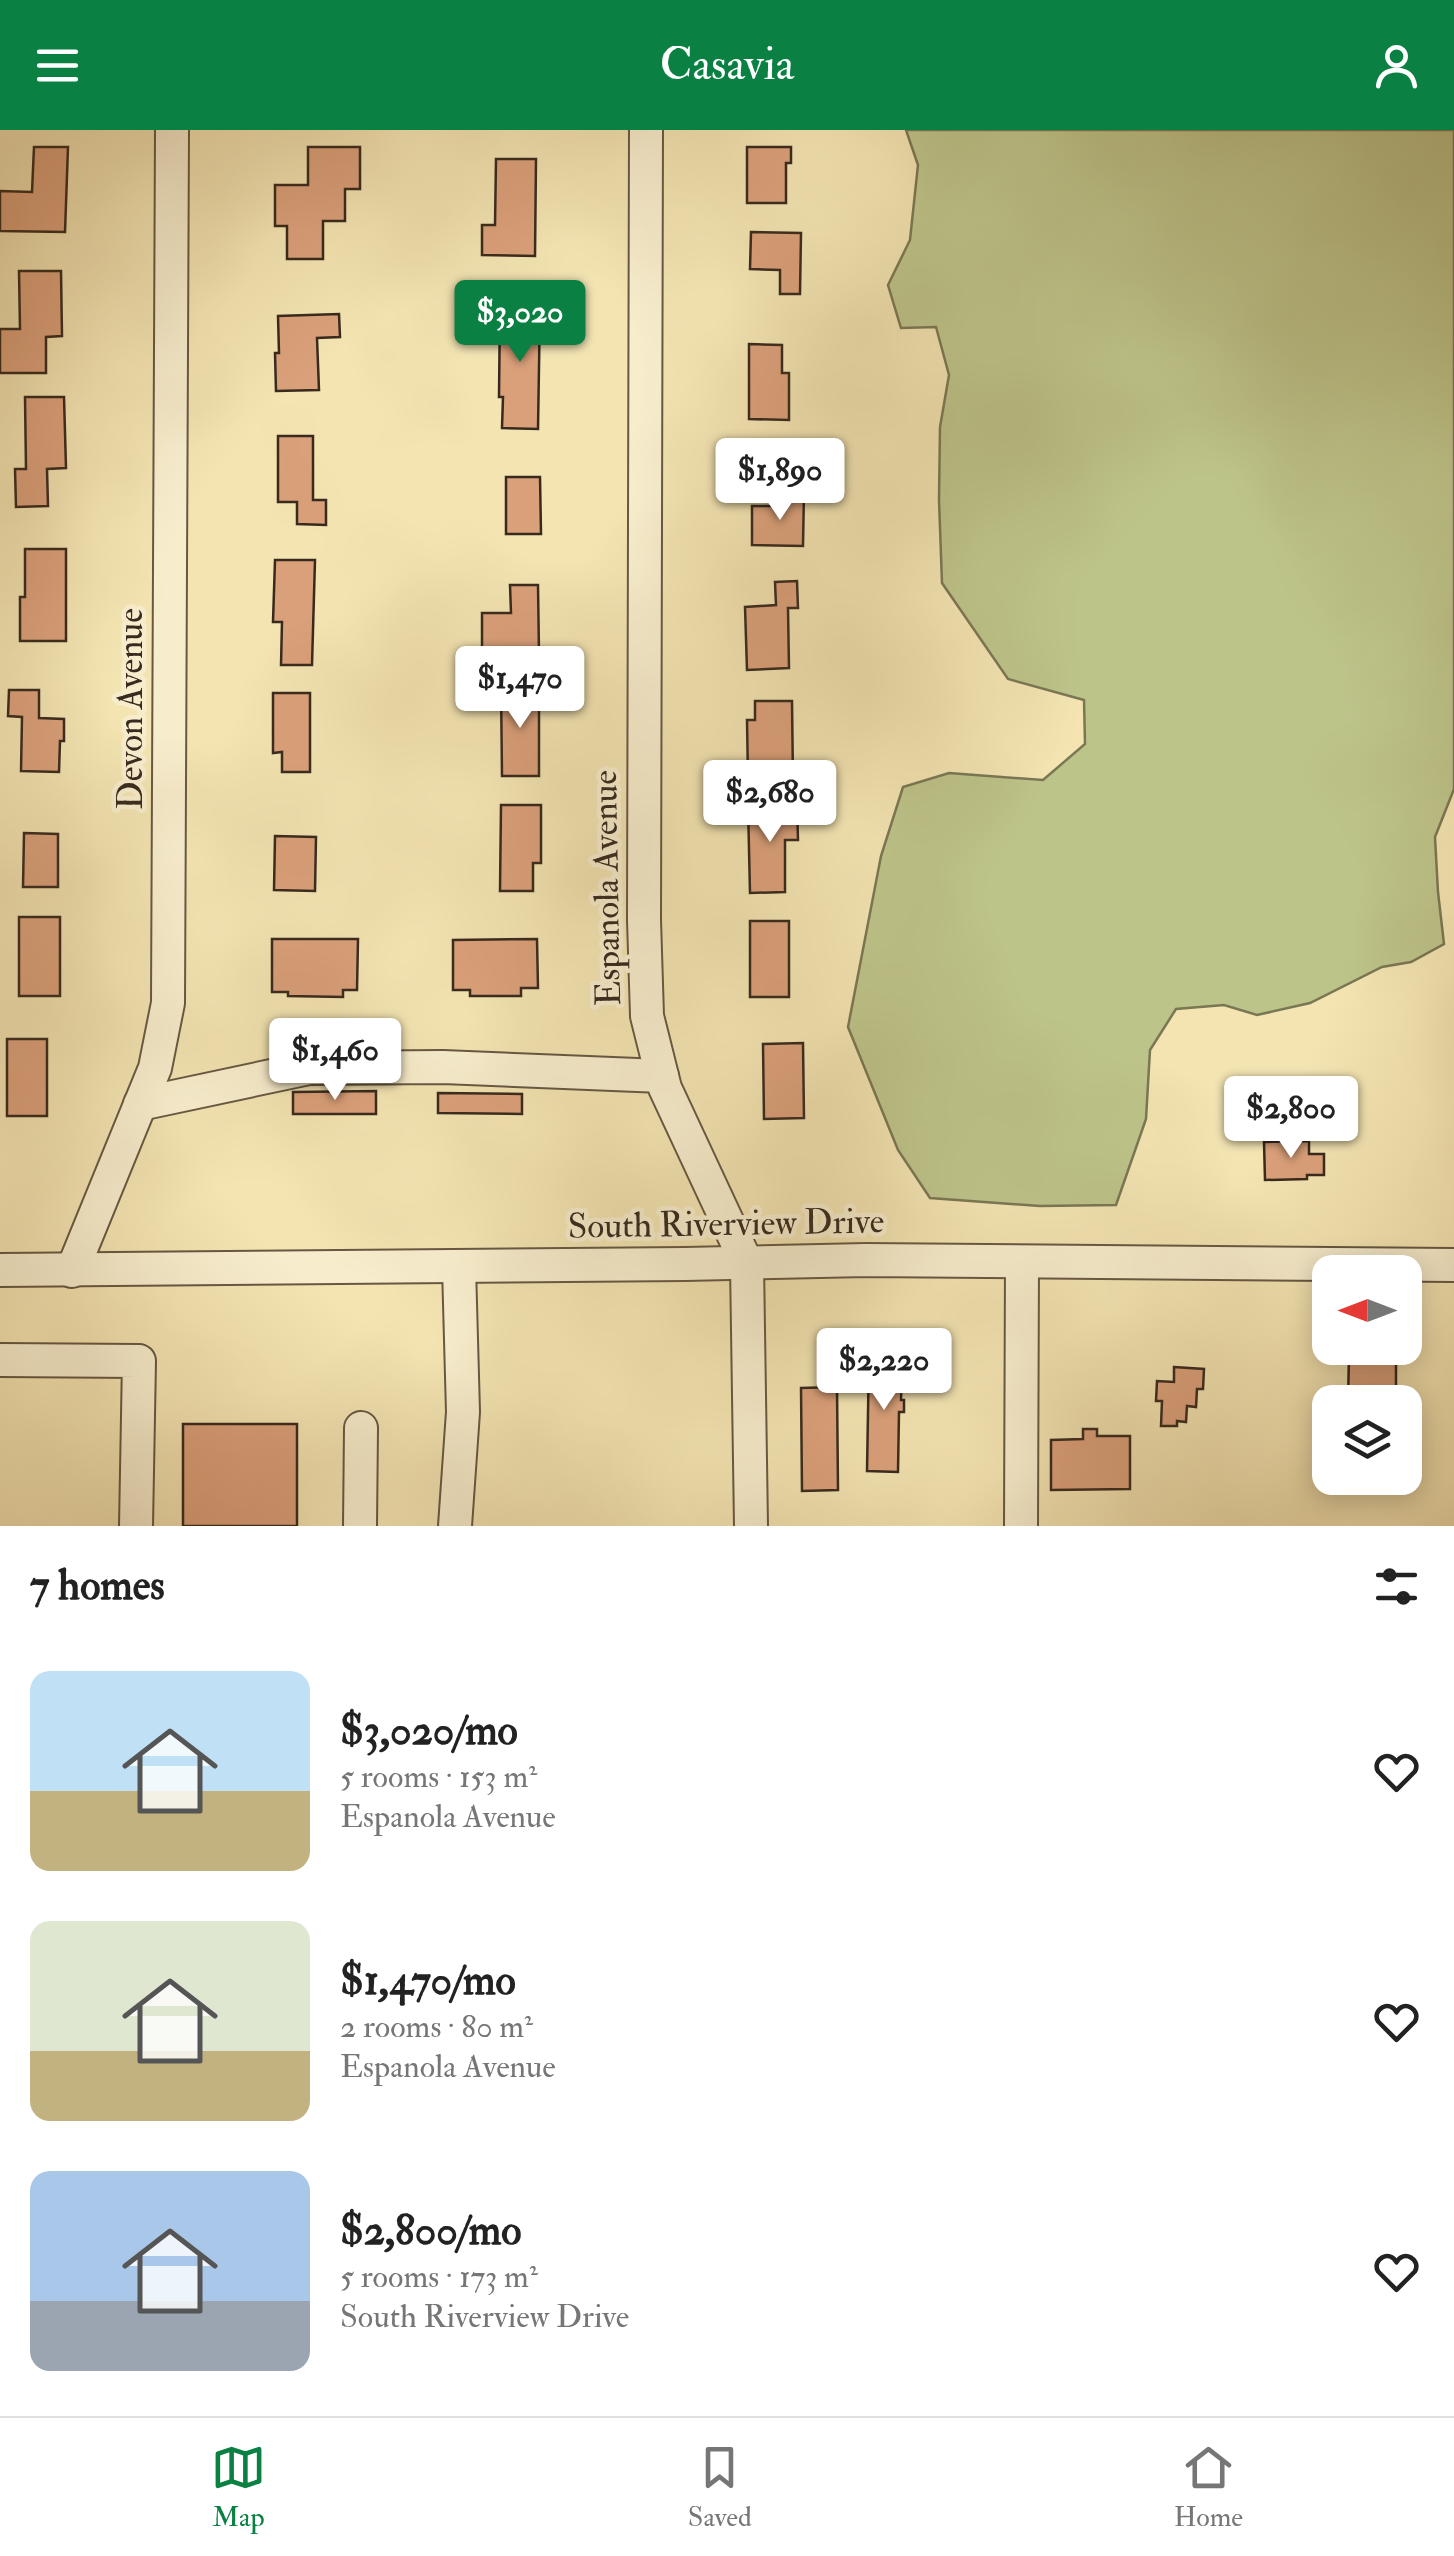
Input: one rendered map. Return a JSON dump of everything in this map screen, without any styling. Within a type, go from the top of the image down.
[{"type":"street","name":"Devon Avenue","points":[[72,1270],[155,1068],[168,1002],[172,130]]},
{"type":"street","name":"Espanola Avenue","points":[[646,130],[647,1016],[665,1088],[747,1264]]},
{"type":"street","points":[[140,1104],[309,1068],[443,1068],[662,1076]]},
{"type":"street","name":"South Riverview Drive","points":[[0,1270],[866,1260],[1454,1264]]},
{"type":"street","points":[[1020,1526],[1022,1262]]},
{"type":"street","points":[[747,1264],[751,1526]]},
{"type":"street","points":[[455,1526],[463,1412],[459,1266]]},
{"type":"street","points":[[0,1360],[139,1361],[136,1526]]},
{"type":"street","points":[[360,1526],[361,1428]]},
{"type":"green space","points":[[906,130],[1454,130],[1454,789],[1435,837],[1444,944],[1411,962],[1382,967],[1310,1003],[1257,1015],[1224,1005],[1176,1009],[1150,1050],[1146,1119],[1116,1205],[1040,1206],[930,1198],[898,1150],[848,1027],[881,856],[903,787],[949,773],[1043,780],[1085,744],[1084,700],[1008,679],[942,583],[940,427],[949,375],[936,327],[901,328],[888,285],[910,240],[918,165]]},
{"type":"building","points":[[34,147],[68,147],[65,232],[0,231],[0,191],[32,192]]},
{"type":"building","points":[[308,147],[360,147],[360,189],[345,189],[345,221],[323,221],[323,259],[287,259],[287,226],[275,226],[275,185],[308,185]]},
{"type":"building","points":[[747,147],[791,147],[791,163],[786,163],[786,203],[747,203]]},
{"type":"building","points":[[496,159],[536,159],[535,256],[482,255],[482,225],[495,225]]},
{"type":"building","points":[[751,232],[801,233],[800,294],[780,294],[780,270],[750,269]]},
{"type":"building","points":[[19,271],[61,271],[62,336],[46,337],[46,373],[0,373],[0,329],[20,329]]},
{"type":"building","points":[[500,304],[540,305],[538,429],[502,428]]},
{"type":"building","points":[[339,314],[340,337],[317,338],[319,390],[276,391],[278,316]]},
{"type":"building","points":[[749,344],[782,345],[782,373],[789,373],[789,420],[749,419]]},
{"type":"building","points":[[25,397],[64,397],[66,468],[47,469],[48,506],[16,507],[15,469],[26,469]]},
{"type":"building","points":[[278,436],[313,436],[313,500],[326,500],[326,525],[297,524],[297,502],[278,502]]},
{"type":"building","points":[[506,477],[540,477],[541,534],[506,534]]},
{"type":"building","points":[[786,492],[804,492],[803,546],[752,545],[752,506],[785,506]]},
{"type":"building","points":[[25,549],[66,549],[66,641],[20,641]]},
{"type":"building","points":[[275,560],[315,560],[312,665],[281,665],[282,622],[273,622]]},
{"type":"building","points":[[797,581],[798,608],[788,608],[789,668],[747,670],[745,607],[776,605],[775,582]]},
{"type":"building","points":[[510,585],[538,585],[539,654],[482,655],[482,613],[511,613]]},
{"type":"building","points":[[501,686],[539,686],[539,776],[502,776]]},
{"type":"building","points":[[9,690],[39,690],[39,718],[64,719],[59,772],[21,771],[22,717],[8,716]]},
{"type":"building","points":[[273,693],[310,693],[310,772],[282,772],[282,752],[273,753]]},
{"type":"building","points":[[755,701],[792,701],[793,779],[748,779],[747,720],[755,720]]},
{"type":"building","points":[[797,803],[798,840],[785,840],[785,892],[750,893],[748,805]]},
{"type":"building","points":[[501,805],[541,805],[541,863],[533,863],[533,891],[500,891]]},
{"type":"building","points":[[24,833],[58,834],[58,887],[23,887]]},
{"type":"building","points":[[275,836],[316,837],[315,891],[274,890]]},
{"type":"building","points":[[19,917],[60,917],[60,996],[19,996]]},
{"type":"building","points":[[750,921],[789,921],[789,997],[750,997]]},
{"type":"building","points":[[272,939],[358,939],[357,990],[343,990],[343,997],[272,992]]},
{"type":"building","points":[[537,939],[538,988],[521,988],[521,996],[470,996],[470,990],[453,990],[453,940]]},
{"type":"building","points":[[7,1039],[47,1039],[47,1116],[7,1116]]},
{"type":"building","points":[[803,1043],[804,1118],[764,1119],[763,1044]]},
{"type":"building","points":[[376,1091],[376,1114],[293,1114],[293,1092]]},
{"type":"building","points":[[438,1093],[522,1094],[522,1114],[438,1113]]},
{"type":"building","points":[[1309,1141],[1309,1154],[1324,1154],[1324,1175],[1265,1180],[1264,1142]]},
{"type":"building","points":[[869,1355],[902,1356],[904,1412],[899,1412],[898,1472],[867,1471]]},
{"type":"building","points":[[1349,1365],[1396,1365],[1396,1385],[1348,1385]]},
{"type":"building","points":[[1174,1367],[1204,1369],[1203,1389],[1197,1389],[1196,1407],[1187,1406],[1186,1422],[1161,1426],[1162,1401],[1156,1401],[1157,1381],[1174,1382]]},
{"type":"building","points":[[837,1387],[838,1490],[802,1491],[801,1388]]},
{"type":"building","points":[[183,1424],[297,1424],[297,1526],[183,1526]]},
{"type":"building","points":[[1083,1429],[1097,1429],[1097,1436],[1130,1436],[1130,1489],[1051,1490],[1051,1440],[1083,1439]]}]
